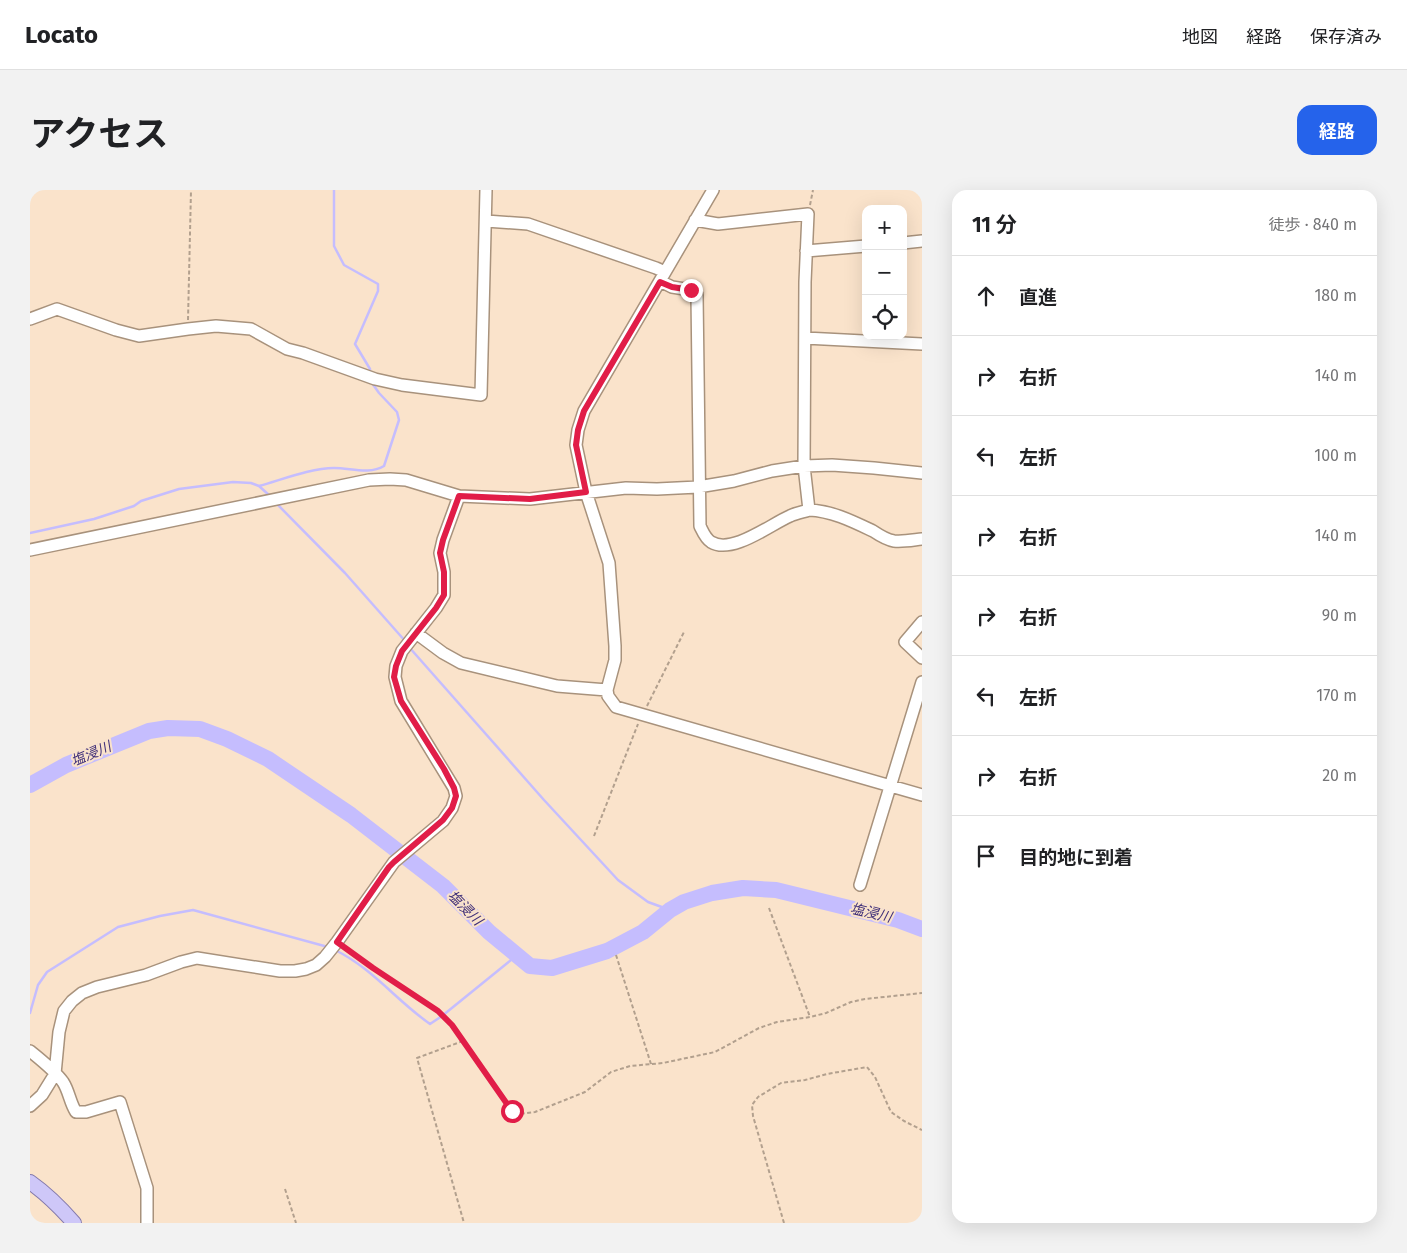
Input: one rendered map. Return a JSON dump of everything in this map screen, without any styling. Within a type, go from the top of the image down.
[{"type":"main road","points":[[30,1182],[53,1200],[74,1223]]},
{"type":"street","points":[[30,319],[57,309],[138,336],[216,326],[251,330],[287,349],[370,377],[412,386],[481,395],[486,190]]},
{"type":"street","points":[[713,190],[584,411],[578,430],[576,445],[586,492],[609,563],[611,576],[616,646],[615,660],[607,690],[608,696],[616,707],[922,795]]},
{"type":"street","points":[[696,220],[718,224],[808,214],[804,338],[804,466],[809,510]]},
{"type":"street","points":[[486,221],[528,224],[656,268],[672,287],[691,290],[696,295],[700,526],[704,535],[712,543],[728,545],[742,541],[790,516],[809,510],[819,510],[836,515],[892,541],[903,542],[922,539]]},
{"type":"street","points":[[907,243],[922,241]]},
{"type":"street","points":[[806,251],[862,246]]},
{"type":"street","points":[[804,338],[922,344]]},
{"type":"street","points":[[30,550],[369,480],[406,480],[459,496],[530,499],[626,488],[698,487],[804,466],[832,465],[922,473]]},
{"type":"street","points":[[30,1106],[42,1095],[55,1074],[58,1032],[64,1011],[82,993],[97,987],[146,976],[181,962],[197,958],[280,971],[306,969],[316,965],[337,942],[394,862],[443,820],[452,808],[456,796],[454,788],[401,701],[394,677],[402,651],[444,595],[444,572],[440,553],[459,496]]},
{"type":"street","points":[[922,622],[905,642],[922,658]]},
{"type":"street","points":[[416,633],[443,653],[461,663],[557,686],[607,690]]},
{"type":"street","points":[[860,885],[922,682]]},
{"type":"street","points":[[30,1051],[62,1080],[76,1112],[86,1112],[120,1102],[147,1188],[146,1223]]},
{"type":"path","points":[[188,329],[191,190]]},
{"type":"path","points":[[808,214],[813,190]]},
{"type":"path","points":[[594,836],[642,715],[684,632]]},
{"type":"path","points":[[769,908],[810,1017]]},
{"type":"path","points":[[337,942],[438,1011],[452,1025],[512,1111],[518,1114],[536,1112],[586,1092],[611,1072],[630,1066],[663,1063],[710,1053],[759,1028],[777,1022],[826,1013],[851,1002],[922,993]]},
{"type":"path","points":[[616,955],[651,1064]]},
{"type":"path","points":[[463,1041],[417,1058],[464,1223]]},
{"type":"path","points":[[784,1223],[753,1116],[752,1105],[758,1096],[781,1083],[867,1067],[875,1077],[890,1112],[922,1130]]},
{"type":"path","points":[[285,1189],[296,1223]]},
{"type":"waterway","points":[[334,190],[334,246],[344,265],[378,284],[378,291],[355,344],[370,369],[370,373]]},
{"type":"waterway","points":[[259,486],[316,470],[334,468],[366,471],[384,466],[399,420],[397,412],[372,383]]},
{"type":"waterway","points":[[30,533],[94,519],[179,489],[233,482],[251,483],[259,486],[270,496]]},
{"type":"waterway","points":[[277,504],[345,573],[406,642]]},
{"type":"waterway","points":[[409,647],[544,800],[618,880],[648,902],[670,910]]},
{"type":"waterway","name":"塩浸川","points":[[30,785],[66,765],[149,731],[168,728],[200,729],[227,739],[268,759],[351,815],[443,886],[489,932],[530,966],[552,968],[607,951],[643,932],[670,910],[684,902],[712,893],[743,888],[776,890],[898,920],[922,929]]},
{"type":"waterway","points":[[30,1013],[38,985],[47,972],[118,927],[160,916],[193,910],[328,947]]},
{"type":"waterway","points":[[335,950],[373,975],[430,1024],[516,956]]},
{"type":"route","points":[[512,1111],[452,1025],[438,1011],[337,942],[389,867],[443,820],[452,808],[456,796],[444,769],[401,701],[394,677],[396,666],[402,651],[444,595],[444,572],[440,553],[459,496],[530,499],[586,492],[576,445],[584,411],[660,282],[672,287],[691,290]]}]
